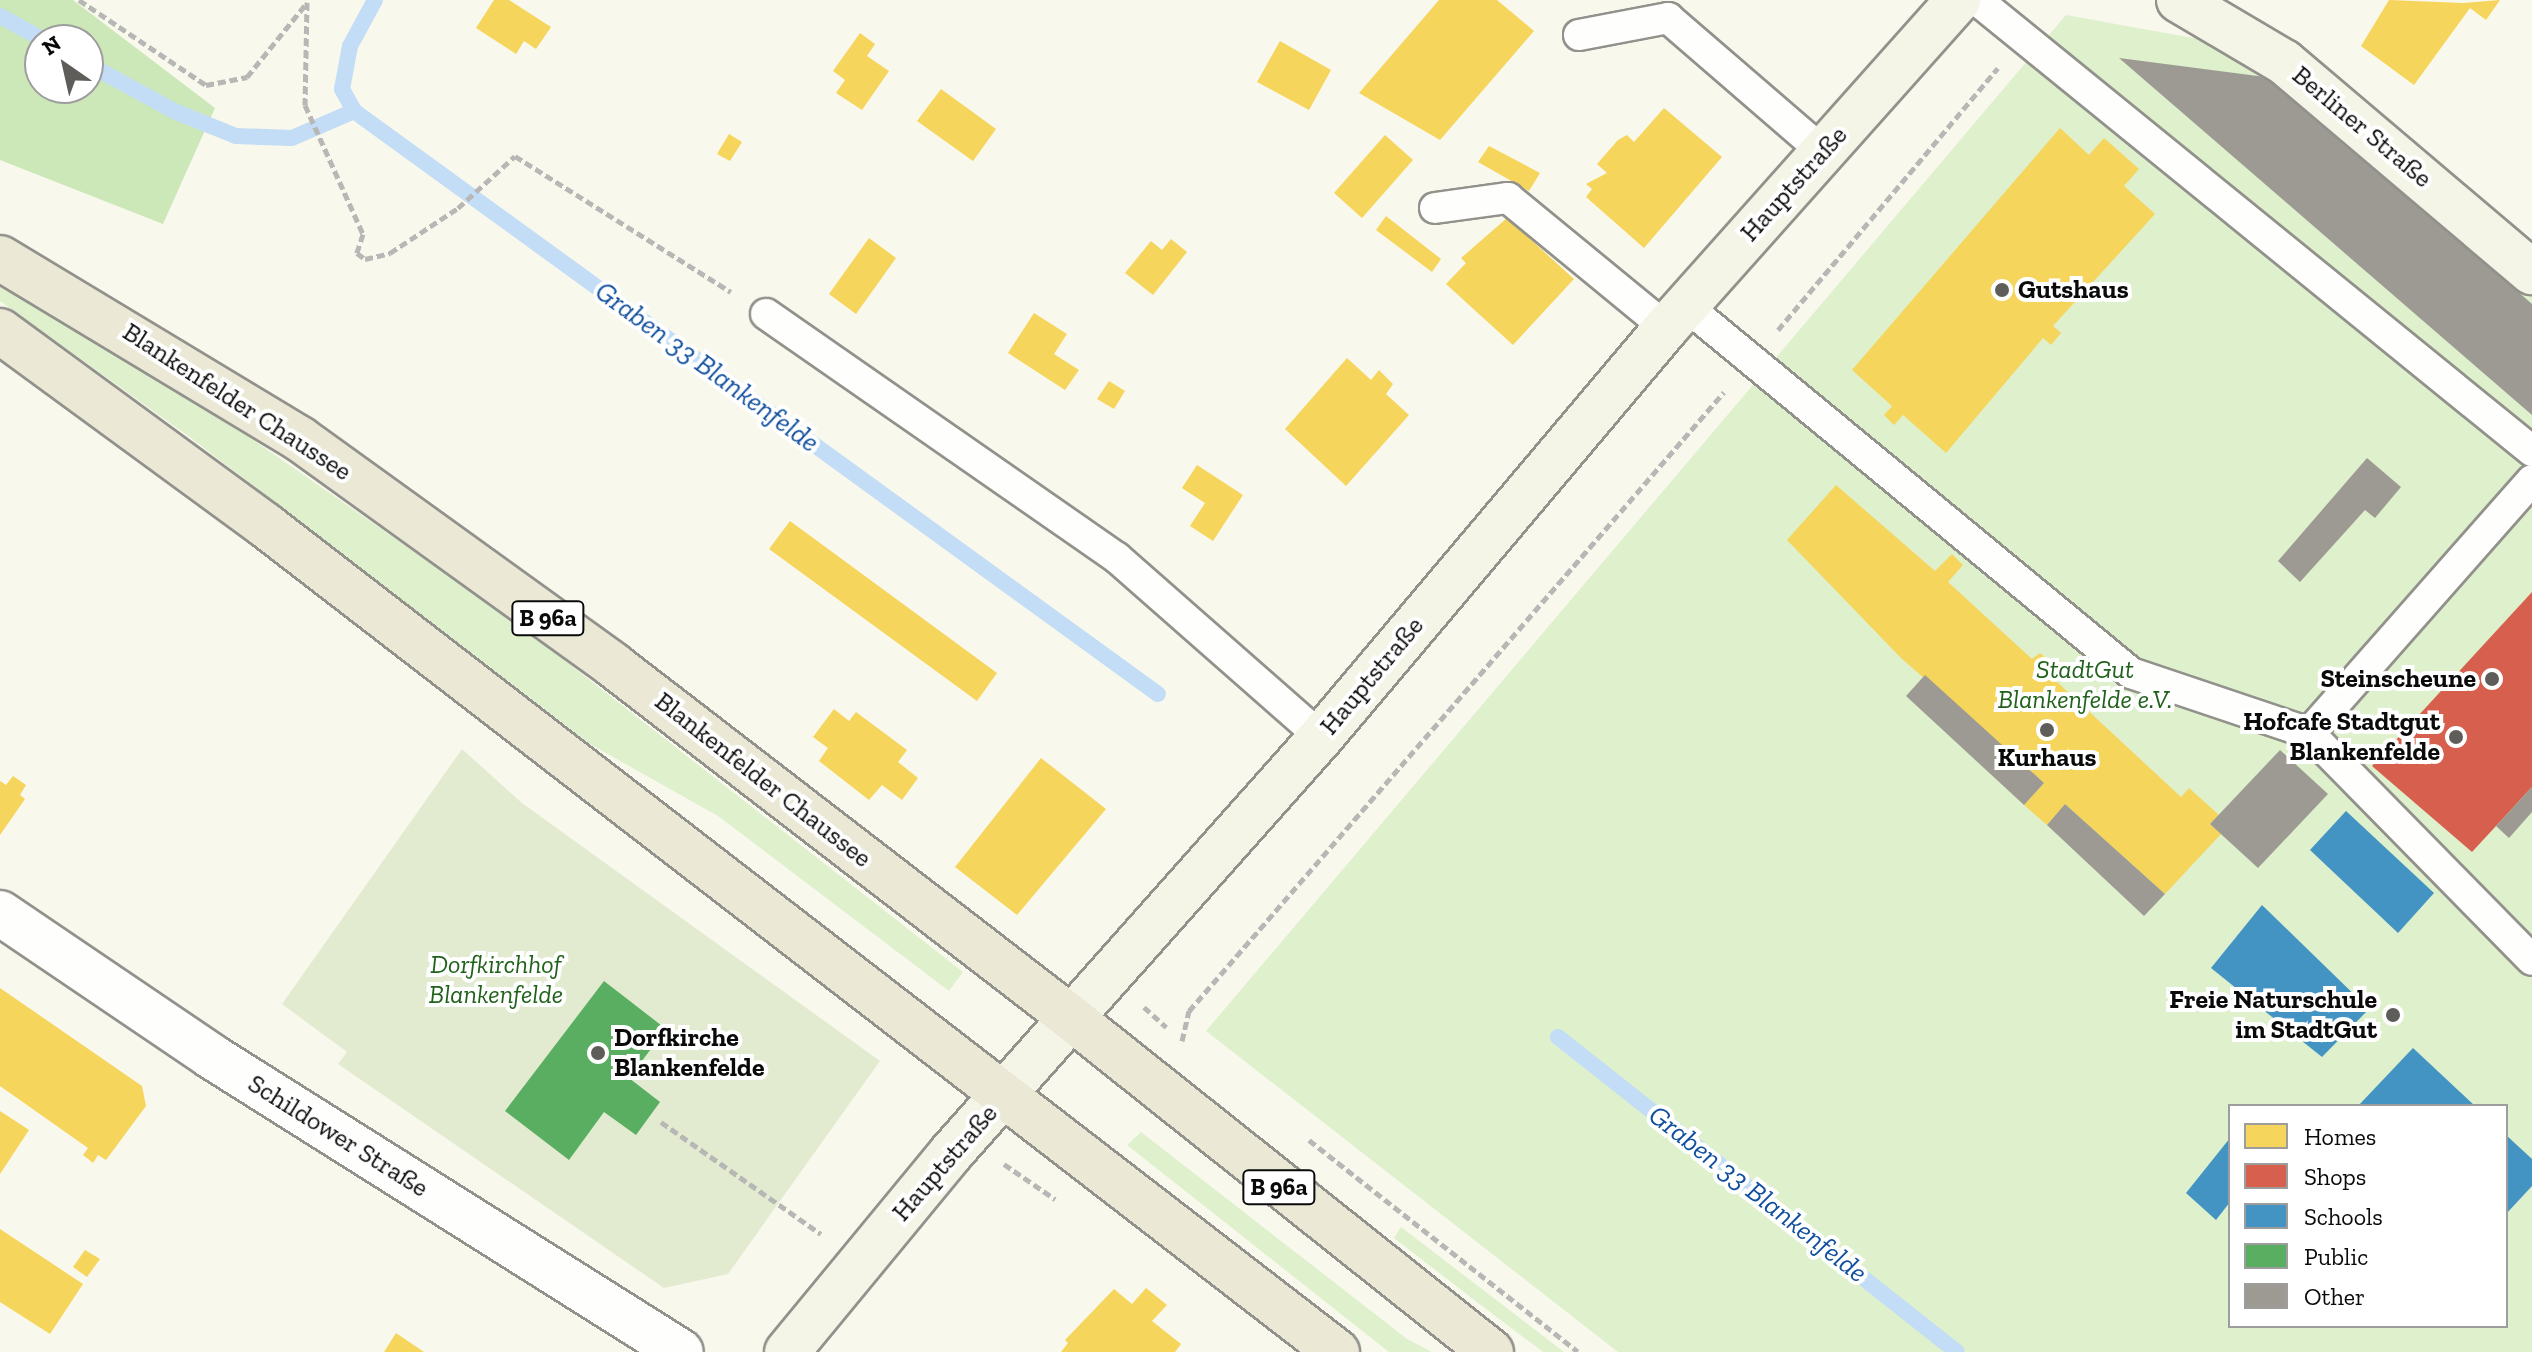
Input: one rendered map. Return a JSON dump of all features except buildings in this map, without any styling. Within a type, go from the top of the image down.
[{"type":"main road","name":"Blankenfelder Chaussee","points":[[0,258],[300,439],[613,665],[1070,1017],[1206,1130],[1491,1352]]},
{"type":"main road","points":[[0,331],[265,525],[1337,1352]]},
{"type":"street","name":"Hauptstraße","points":[[787,1352],[1070,1017],[1110,976],[1321,737],[1676,317],[1958,0]]},
{"type":"street","name":"Berliner Straße","points":[[2179,0],[2284,62],[2532,272]]},
{"type":"street","name":"Schildower Straße","points":[[0,913],[211,1056],[681,1352]]},
{"type":"lane","points":[[1977,0],[2532,451]]},
{"type":"lane","points":[[1579,35],[1668,18],[1822,151]]},
{"type":"lane","points":[[1435,208],[1508,198],[1676,317],[1751,361],[2131,673],[2309,733],[2532,960]]},
{"type":"lane","points":[[766,314],[1117,558],[1321,737]]},
{"type":"lane","points":[[2309,733],[2532,480]]},
{"type":"path","points":[[79,0],[206,85],[247,77],[308,1]]},
{"type":"path","points":[[308,1],[305,105],[363,234],[357,253],[365,259],[390,253],[458,208],[515,156],[766,314]]},
{"type":"path","points":[[1182,1041],[1189,1011],[1751,361],[2023,37]]},
{"type":"path","points":[[1110,976],[1192,1049]]},
{"type":"path","points":[[661,1122],[777,1205]]},
{"type":"path","points":[[1300,1133],[1578,1352]]},
{"type":"green space","points":[[0,0],[73,0],[215,108],[163,224],[0,160]]},
{"type":"green space","name":"StadtGut Blankenfelde e.V.","points":[[2066,15],[2232,45],[2532,291],[2532,1352],[1618,1352],[1206,1031]]},
{"type":"green space","points":[[0,285],[239,430],[518,624],[963,972],[949,991],[718,816],[590,744],[191,438],[0,301]]},
{"type":"green space","name":"Dorfkirchhof Blankenfelde","points":[[462,749],[522,803],[880,1061],[728,1274],[664,1288],[338,1064],[347,1052],[282,1004]]},
{"type":"green space","points":[[1141,1132],[1407,1339],[1432,1352],[1389,1352],[1127,1145]]},
{"type":"green space","points":[[1401,1227],[1564,1352],[1543,1352],[1473,1299],[1394,1238]]},
{"type":"waterway","name":"Graben 33 Blankenfelde","points":[[375,0],[350,46],[342,89],[354,111],[1158,694]]},
{"type":"waterway","points":[[0,16],[24,29]]},
{"type":"waterway","points":[[104,73],[174,111],[236,136],[292,138],[354,111]]},
{"type":"waterway","name":"Graben 33 Blankenfelde","points":[[1558,1037],[1957,1352]]},
{"type":"place","name":"Gutshaus","points":[[2002,290]]},
{"type":"place","name":"Steinscheune","points":[[2492,679]]},
{"type":"place","name":"Kurhaus","points":[[2047,730]]},
{"type":"place","name":"Hofcafe Stadtgut Blankenfelde","points":[[2456,737]]},
{"type":"place","name":"Freie Naturschule im StadtGut","points":[[2393,1015]]},
{"type":"place","name":"Dorfkirche Blankenfelde","points":[[598,1053]]}]
